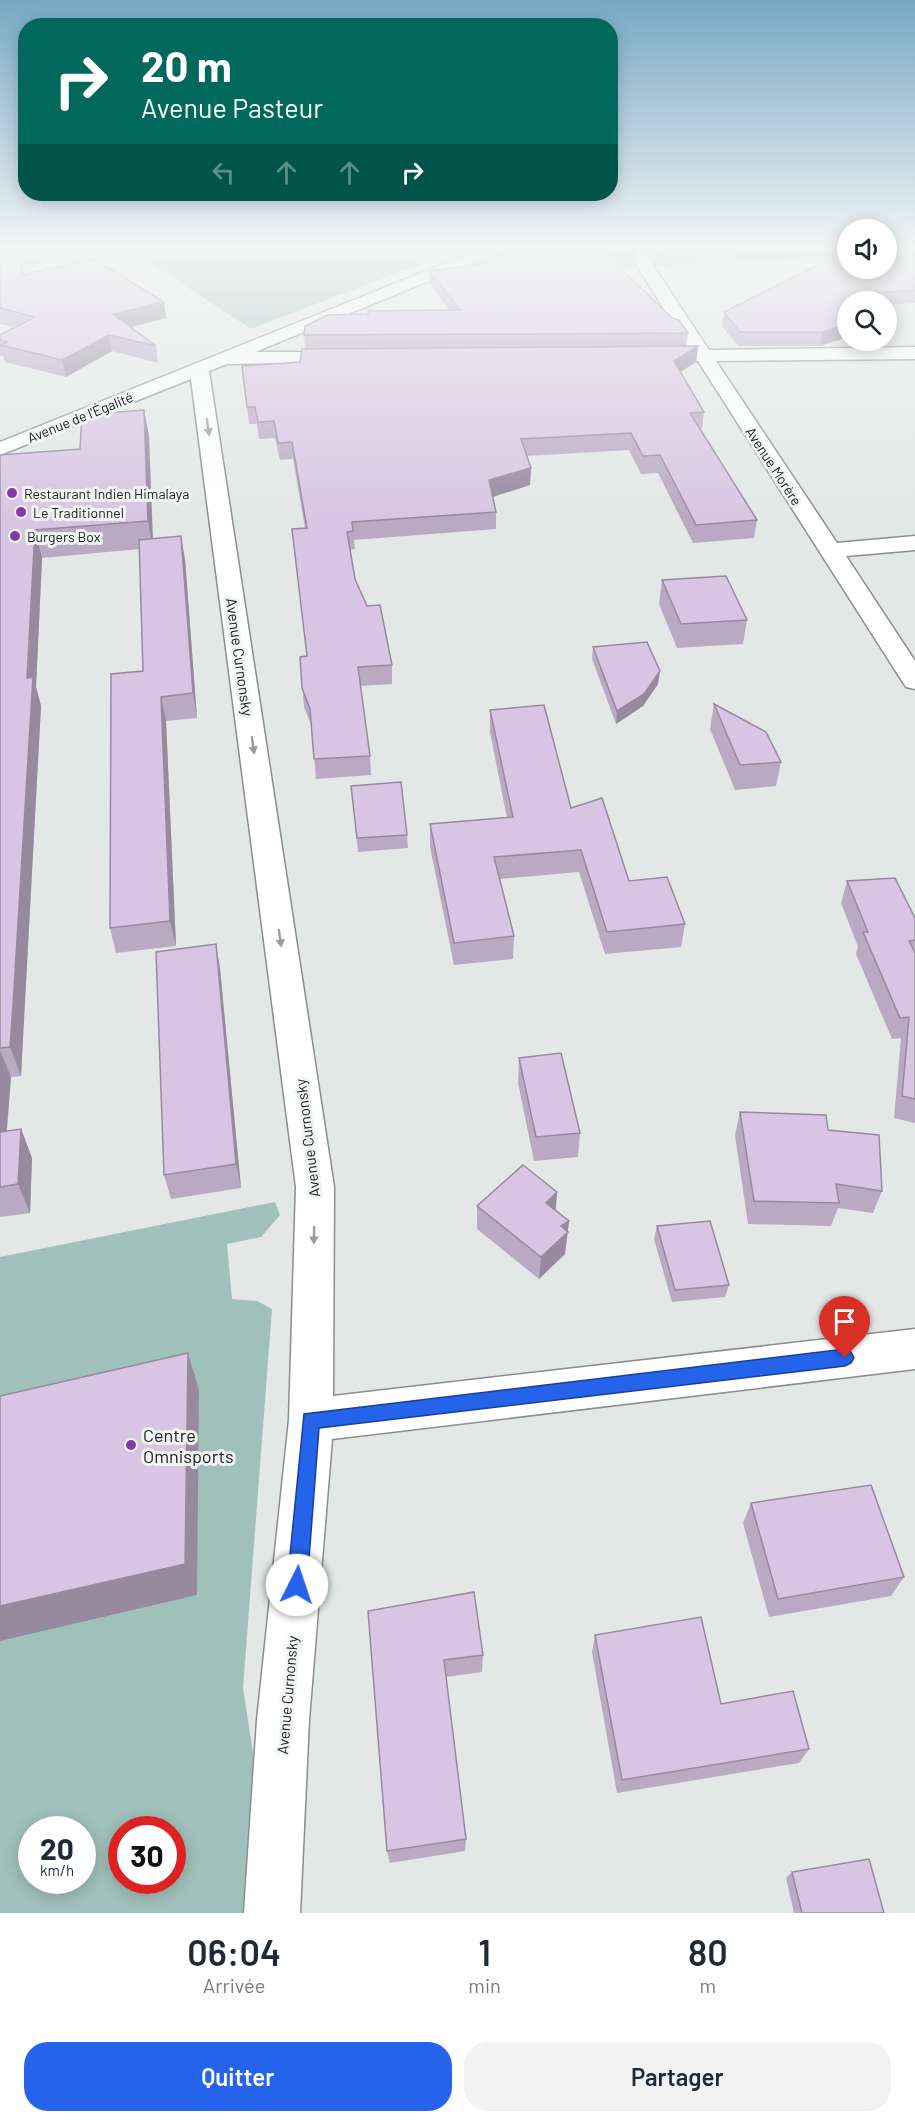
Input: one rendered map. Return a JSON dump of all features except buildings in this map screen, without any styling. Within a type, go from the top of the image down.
[{"type":"street","name":"Avenue de l'Égalité","points":[[0,449],[275,338]]},
{"type":"street","name":"Avenue Morère","points":[[692,338],[915,681]]},
{"type":"street","points":[[633,356],[915,353]]},
{"type":"street","points":[[212,364],[363,357]]},
{"type":"street","name":"Avenue Curnonsky","points":[[212,364],[315,1186],[311,1420],[283,1720],[272,1913]]},
{"type":"street","points":[[828,550],[915,543]]},
{"type":"street","points":[[311,1420],[915,1350]]},
{"type":"green space","name":"Centre Omnisports","points":[[275,1202],[280,1215],[261,1237],[227,1244],[232,1299],[257,1301],[272,1309],[243,1688],[257,1778],[244,1913],[0,1913],[0,1257]]},
{"type":"place","name":"Restaurant Indien Himalaya","points":[[12,493]]},
{"type":"place","name":"Le Traditionnel","points":[[21,512]]},
{"type":"place","name":"Burgers Box","points":[[15,536]]},
{"type":"place","name":"Centre Omnisports","points":[[131,1445]]},
{"type":"route","points":[[297,1585],[311,1420],[845,1358]]}]
